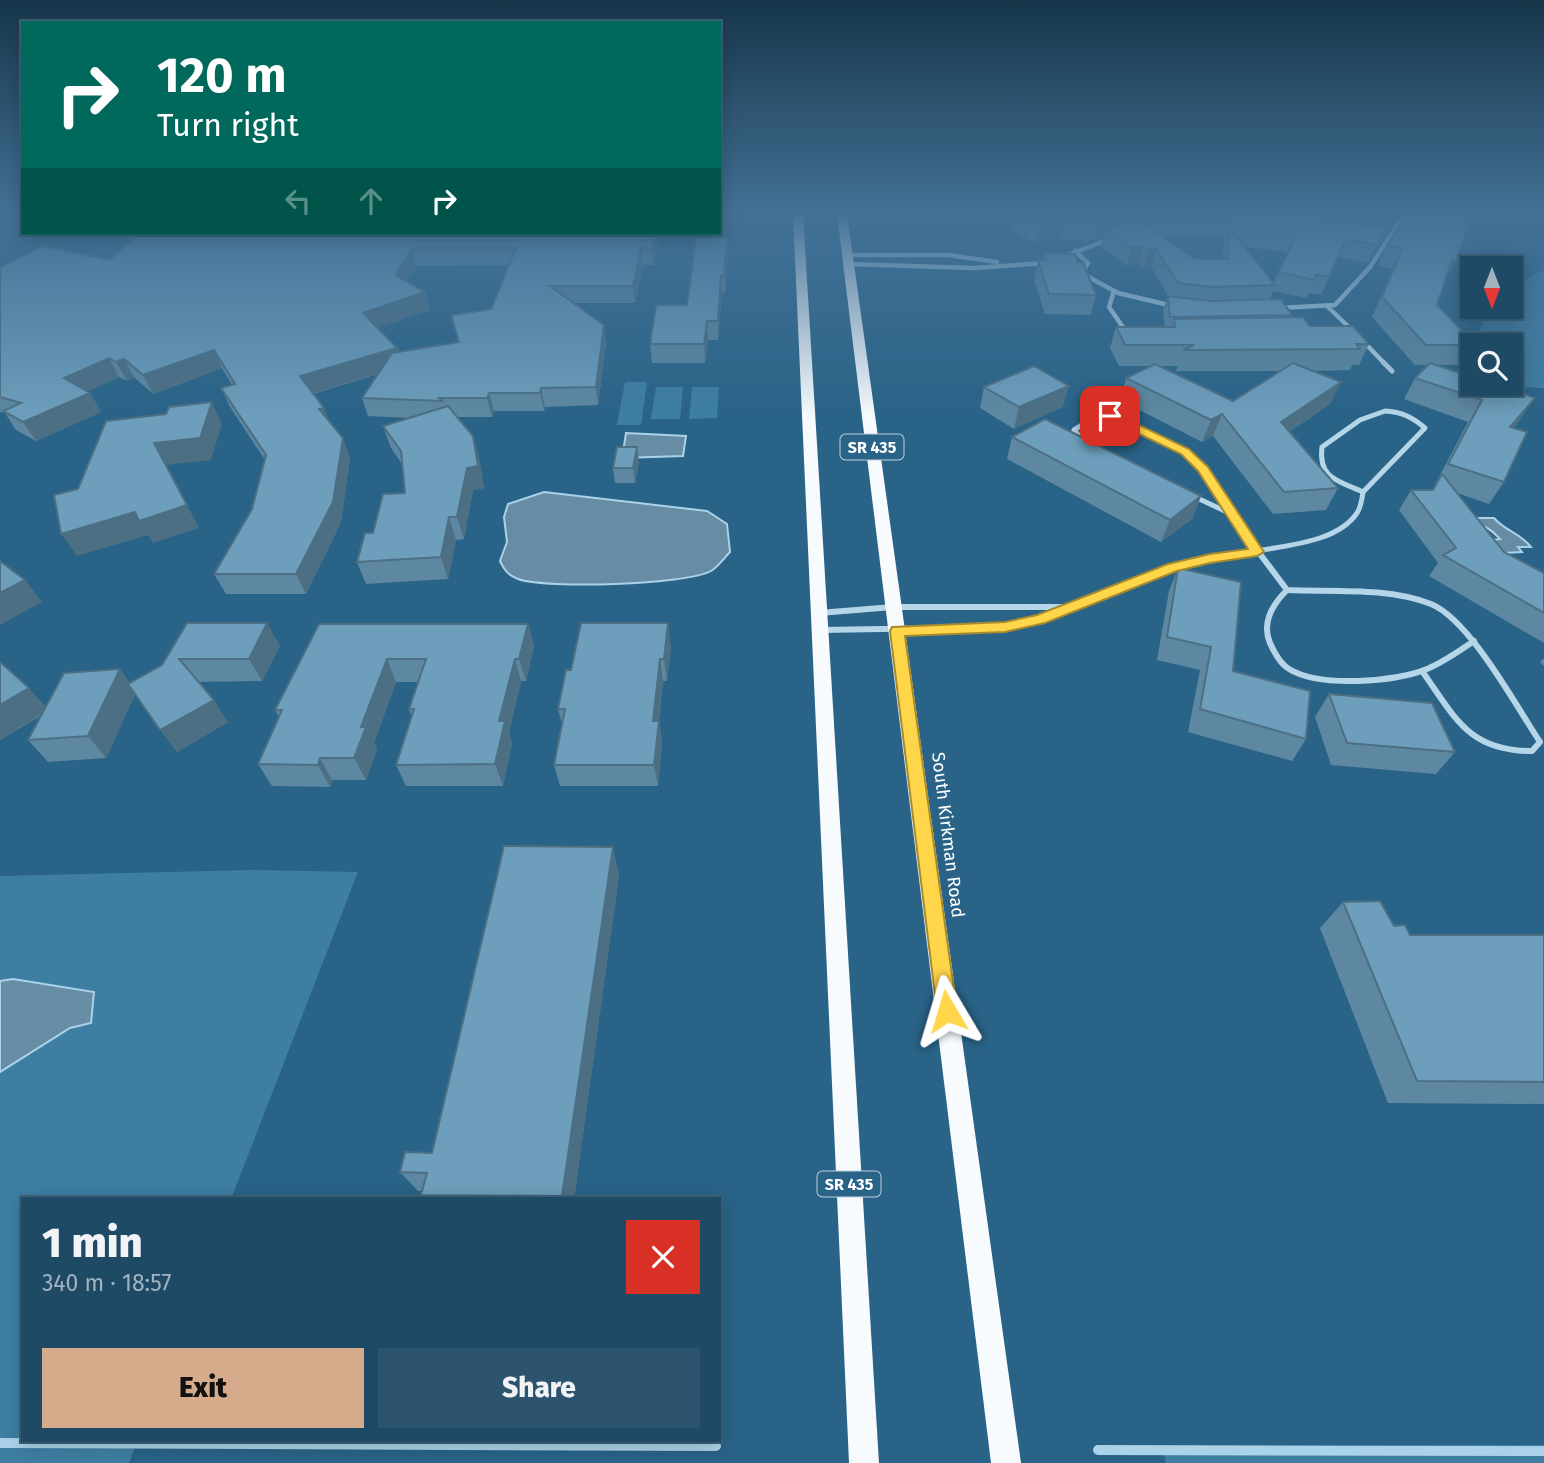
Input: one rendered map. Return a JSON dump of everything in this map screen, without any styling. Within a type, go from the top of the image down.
[{"type":"main road","name":"SR 435","points":[[802,282],[864,1463]]},
{"type":"main road","name":"South Kirkman Road","points":[[851,282],[1006,1463]]},
{"type":"street","points":[[1098,282],[1138,299],[1180,307]]},
{"type":"street","points":[[1272,308],[1335,305],[1357,282]]},
{"type":"street","points":[[1114,291],[1109,307],[1123,330],[1132,336]]},
{"type":"street","points":[[1327,306],[1392,372]]},
{"type":"street","points":[[1341,332],[1354,332]]},
{"type":"street","points":[[819,622],[895,619],[1005,627],[1040,620],[1173,568],[1210,558],[1257,552],[1312,540],[1345,527],[1359,511],[1363,492],[1425,428],[1412,415],[1389,409],[1364,416],[1322,447],[1318,462],[1323,472],[1363,492]]},
{"type":"street","points":[[1087,442],[1078,438],[1074,430],[1095,417],[1110,416],[1185,452],[1203,470],[1229,513],[1287,590]]},
{"type":"street","points":[[1183,491],[1229,513]]},
{"type":"street","points":[[1422,671],[1455,715],[1487,745],[1504,750],[1532,751],[1540,742],[1474,641],[1466,631],[1433,605],[1394,595],[1287,590],[1275,602],[1268,615],[1268,637],[1276,656],[1285,667],[1300,675],[1317,678],[1370,678],[1422,671],[1444,661],[1474,641]]},
{"type":"street","points":[[819,622],[1072,607]]},
{"type":"shaded area","points":[[1523,282],[1544,282],[1544,388],[1523,387],[1523,333],[1479,333],[1485,319],[1523,319]]},
{"type":"shaded area","points":[[625,382],[647,382],[641,425],[617,425]]},
{"type":"shaded area","points":[[656,387],[683,387],[680,419],[651,419]]},
{"type":"shaded area","points":[[692,387],[719,387],[717,418],[689,419]]},
{"type":"shaded area","points":[[626,433],[686,436],[683,456],[622,458]]},
{"type":"shaded area","points":[[544,492],[707,511],[727,524],[730,552],[711,571],[674,580],[584,585],[518,579],[507,572],[500,561],[507,542],[504,517],[508,504]]},
{"type":"shaded area","points":[[1473,518],[1494,518],[1531,547],[1518,547],[1522,552],[1503,553],[1492,540],[1500,539]]},
{"type":"shaded area","points":[[252,870],[358,872],[232,1197],[21,1197],[21,1442],[137,1442],[129,1463],[0,1463],[0,876]]},
{"type":"shaded area","points":[[13,979],[94,992],[91,1023],[70,1028],[0,1072],[0,981]]},
{"type":"shaded area","points":[[1544,1445],[1544,1463],[1166,1463],[1163,1447]]},
{"type":"building","points":[[0,282],[408,282],[425,292],[363,313],[397,348],[300,376],[324,408],[319,409],[343,438],[333,502],[296,574],[214,574],[252,509],[266,455],[221,388],[235,384],[214,350],[143,375],[124,359],[116,362],[109,358],[64,378],[90,393],[23,422],[3,411],[21,403],[0,397]]},
{"type":"building","points":[[502,282],[634,282],[633,286],[550,286],[604,325],[596,387],[541,388],[540,393],[489,393],[487,398],[439,398],[442,401],[362,398],[392,353],[459,342],[451,315],[491,309]]},
{"type":"building","points":[[690,282],[721,282],[718,321],[707,321],[704,344],[650,344],[656,305],[687,305]]},
{"type":"building","points":[[1045,282],[1091,282],[1096,295],[1049,294]]},
{"type":"building","points":[[1273,282],[1275,285],[1213,287],[1178,283]]},
{"type":"building","points":[[1388,282],[1445,282],[1437,305],[1464,333],[1460,333],[1460,345],[1426,345],[1382,297]]},
{"type":"building","points":[[1168,296],[1210,301],[1281,299],[1292,315],[1170,317]]},
{"type":"building","points":[[1303,317],[1310,326],[1353,326],[1369,344],[1356,344],[1360,349],[1183,350],[1194,345],[1125,345],[1116,327],[1175,327],[1174,319]]},
{"type":"building","points":[[1293,363],[1341,382],[1281,422],[1338,488],[1284,492],[1222,414],[1211,420],[1126,378],[1155,364],[1233,401]]},
{"type":"building","points":[[1430,363],[1460,373],[1460,393],[1415,378]]},
{"type":"building","points":[[1034,366],[1069,386],[1019,407],[984,387]]},
{"type":"building","points":[[1523,394],[1535,398],[1510,427],[1527,432],[1504,482],[1448,464],[1482,400],[1470,396],[1523,396]]},
{"type":"building","points":[[212,402],[200,438],[154,443],[187,505],[139,521],[135,512],[61,534],[54,495],[78,489],[106,421],[166,414],[169,407]]},
{"type":"building","points":[[448,406],[473,436],[478,466],[467,468],[457,517],[449,517],[441,557],[357,562],[365,533],[373,533],[383,494],[405,493],[401,451],[383,426]]},
{"type":"building","points":[[1045,419],[1201,496],[1170,520],[1012,437]]},
{"type":"building","points":[[617,447],[637,447],[633,468],[613,468]]},
{"type":"building","points":[[1442,474],[1504,552],[1544,573],[1544,613],[1443,555],[1456,548],[1411,490],[1433,490]]},
{"type":"building","points":[[0,561],[25,580],[0,593]]},
{"type":"building","points":[[1178,568],[1241,582],[1233,671],[1310,691],[1306,739],[1200,709],[1211,647],[1167,637]]},
{"type":"building","points":[[187,623],[267,623],[249,659],[179,659],[214,700],[160,730],[128,684],[162,665]]},
{"type":"building","points":[[581,623],[668,623],[664,659],[660,659],[653,721],[659,721],[654,765],[554,765],[565,709],[558,709],[566,670],[571,670]]},
{"type":"building","points":[[319,624],[528,624],[519,659],[515,659],[499,721],[505,721],[495,764],[396,765],[414,709],[409,709],[426,659],[387,659],[361,727],[366,727],[354,758],[320,758],[318,765],[258,764],[282,710],[275,710]]},
{"type":"building","points":[[0,662],[29,688],[0,705]]},
{"type":"building","points":[[120,669],[88,736],[28,740],[64,673]]},
{"type":"building","points":[[1329,694],[1432,703],[1455,752],[1347,743]]},
{"type":"building","points":[[504,846],[613,847],[562,1196],[421,1195],[427,1173],[400,1172],[405,1152],[432,1153]]},
{"type":"building","points":[[1380,901],[1394,926],[1405,925],[1410,935],[1544,935],[1544,1082],[1417,1081],[1343,902]]},
{"type":"waterway","points":[[0,1443],[716,1446]]},
{"type":"waterway","points":[[1098,1450],[1544,1451]]},
{"type":"route","points":[[947,1011],[897,631],[1005,627],[1040,620],[1173,568],[1210,558],[1257,552],[1229,513],[1216,488],[1185,452],[1110,416]]}]
